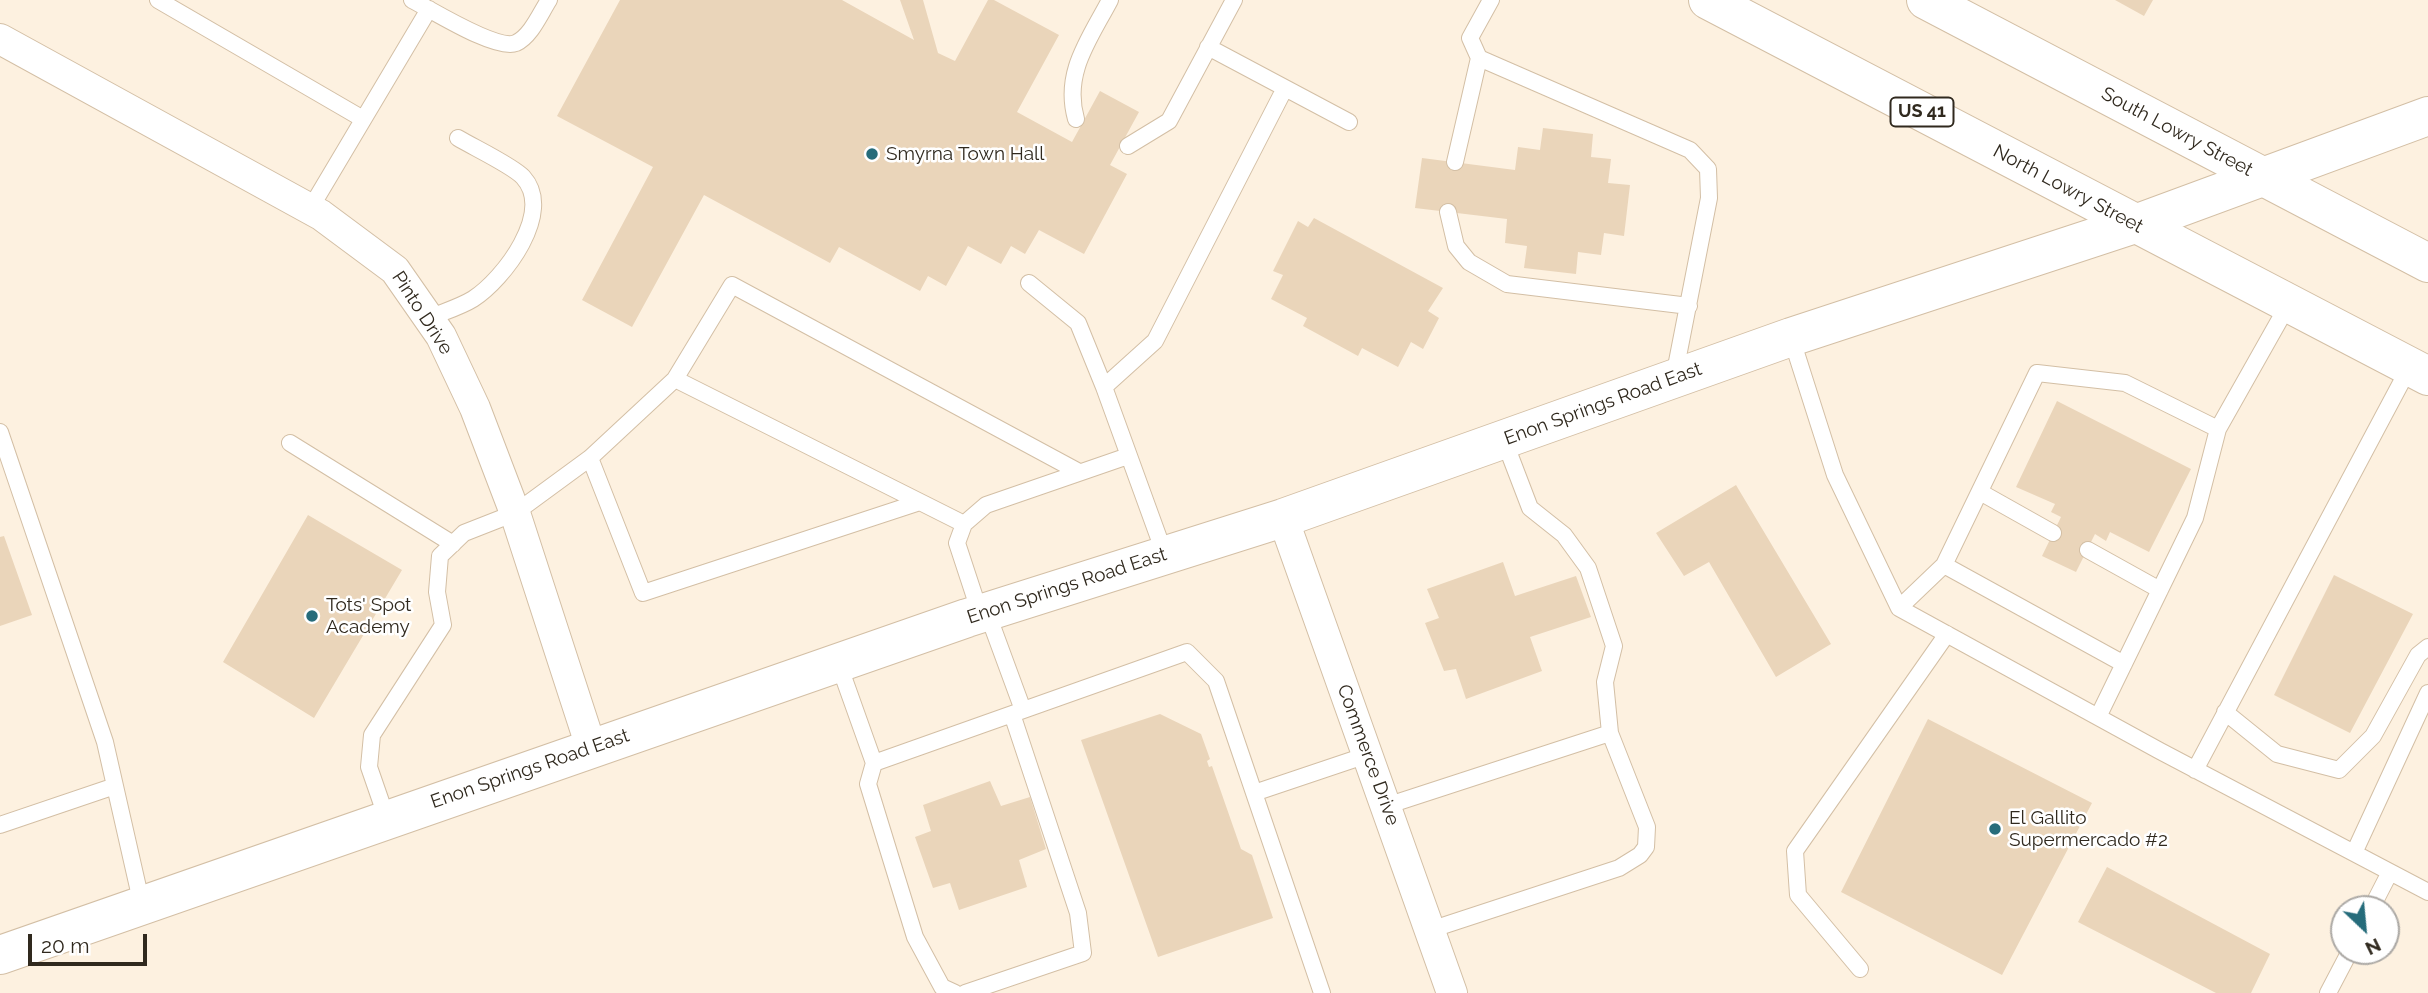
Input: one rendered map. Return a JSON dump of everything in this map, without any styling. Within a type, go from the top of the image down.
[{"type":"street","name":"North Lowry Street","points":[[1709,0],[2288,305],[2419,371]]},
{"type":"street","name":"South Lowry Street","points":[[1926,0],[2428,263]]},
{"type":"street","name":"Pinto Drive","points":[[0,39],[310,209],[395,270],[441,336],[475,408],[515,513],[591,747]]},
{"type":"street","name":"Enon Springs Road East","points":[[0,955],[838,662],[1283,518],[1791,337],[2135,224],[2428,116]]},
{"type":"street","name":"Commerce Drive","points":[[1283,518],[1452,993]]},
{"type":"lane","points":[[158,0],[363,119]]},
{"type":"lane","points":[[412,0],[499,44],[515,43],[530,31],[549,0]]},
{"type":"lane","points":[[1076,119],[1070,99],[1073,72],[1110,0]]},
{"type":"lane","points":[[1128,146],[1168,121],[1234,0]]},
{"type":"lane","points":[[1455,162],[1479,58],[1470,38],[1491,0]]},
{"type":"lane","points":[[310,209],[429,9]]},
{"type":"lane","points":[[1208,47],[1349,122]]},
{"type":"lane","points":[[1479,58],[1690,150],[1708,169],[1710,198],[1674,379]]},
{"type":"lane","points":[[1104,387],[1155,341],[1285,88]]},
{"type":"lane","points":[[429,318],[472,299],[500,277],[528,233],[534,199],[523,177],[458,138]]},
{"type":"lane","points":[[1448,212],[1456,246],[1462,254],[1469,262],[1507,284],[1689,306]]},
{"type":"lane","points":[[1029,283],[1078,323],[1165,555]]},
{"type":"lane","points":[[387,819],[369,767],[372,735],[443,625],[437,592],[440,556],[464,533],[515,513],[590,458],[675,379],[732,285],[1079,472]]},
{"type":"lane","points":[[2098,718],[2195,518],[2218,429],[2288,305]]},
{"type":"lane","points":[[1791,337],[1835,475],[1899,608],[2098,718],[2428,892]]},
{"type":"lane","points":[[2194,769],[2419,371]]},
{"type":"lane","points":[[1899,608],[1944,565],[2037,373],[2125,383],[2218,429]]},
{"type":"lane","points":[[675,379],[964,524]]},
{"type":"lane","points":[[0,432],[105,742],[142,905]]},
{"type":"lane","points":[[1430,930],[1619,868],[1640,855],[1646,847],[1647,827],[1609,733],[1605,682],[1614,646],[1588,568],[1564,535],[1530,508],[1504,440]]},
{"type":"lane","points":[[290,443],[453,544]]},
{"type":"lane","points":[[965,993],[1083,953],[1078,914],[1017,712],[957,543],[964,524],[986,505],[1128,456]]},
{"type":"lane","points":[[590,458],[643,593],[920,502]]},
{"type":"lane","points":[[1980,492],[2053,533]]},
{"type":"lane","points":[[2088,550],[2160,590]]},
{"type":"lane","points":[[1944,565],[2124,664]]},
{"type":"lane","points":[[1860,969],[1798,895],[1795,851],[1947,634]]},
{"type":"lane","points":[[2225,712],[2277,754],[2339,770],[2373,736],[2418,655],[2428,648]]},
{"type":"lane","points":[[874,763],[1187,652],[1216,681],[1322,993]]},
{"type":"lane","points":[[838,662],[874,763],[868,784],[915,937],[942,987],[955,993]]},
{"type":"lane","points":[[2354,853],[2428,692]]},
{"type":"lane","points":[[1386,806],[1609,733]]},
{"type":"lane","points":[[1254,793],[1367,755]]},
{"type":"lane","points":[[0,825],[115,786]]},
{"type":"lane","points":[[2378,895],[2390,872]]},
{"type":"lane","points":[[2328,993],[2343,965]]},
{"type":"building","name":"Smyrna Town Hall","points":[[620,0],[842,0],[914,40],[900,0],[923,0],[938,53],[955,61],[988,0],[994,0],[1059,35],[1017,112],[1072,142],[1100,91],[1139,112],[1110,165],[1127,174],[1084,254],[1039,230],[1025,254],[1011,246],[1001,264],[968,246],[946,286],[928,276],[920,291],[839,247],[830,263],[704,195],[632,327],[582,300],[653,167],[557,116]]},
{"type":"building","points":[[2115,0],[2153,0],[2144,16]]},
{"type":"building","points":[[1543,128],[1593,134],[1591,157],[1611,159],[1608,183],[1630,185],[1624,236],[1604,233],[1601,255],[1578,252],[1576,274],[1524,268],[1527,246],[1505,243],[1507,219],[1415,208],[1422,158],[1515,170],[1518,147],[1540,150]]},
{"type":"building","points":[[1314,218],[1443,288],[1428,311],[1439,318],[1423,349],[1411,342],[1398,367],[1362,348],[1358,356],[1303,326],[1307,318],[1271,299],[1283,275],[1273,271],[1298,221],[1308,227]]},
{"type":"building","points":[[2057,401],[2191,469],[2149,552],[2110,532],[2106,541],[2095,534],[2076,572],[2042,556],[2061,517],[2051,512],[2055,504],[2016,487]]},
{"type":"building","points":[[1736,485],[1831,644],[1776,677],[1709,562],[1684,576],[1656,533]]},
{"type":"building","name":"Tots' Spot Academy","points":[[308,515],[402,570],[314,718],[223,662]]},
{"type":"building","points":[[4,536],[32,615],[0,626],[0,537]]},
{"type":"building","points":[[1503,562],[1515,596],[1576,576],[1591,617],[1530,637],[1542,671],[1466,699],[1456,669],[1444,671],[1425,623],[1439,618],[1427,589]]},
{"type":"building","points":[[2334,575],[2413,614],[2350,733],[2274,695]]},
{"type":"building","points":[[1160,714],[1201,734],[1210,759],[1207,761],[1209,767],[1212,766],[1241,849],[1252,855],[1273,918],[1158,957],[1081,740]]},
{"type":"building","points":[[1928,719],[2092,803],[2002,975],[1841,892]]},
{"type":"building","points":[[990,781],[1001,806],[1030,797],[1046,849],[1019,860],[1027,887],[959,910],[950,883],[933,888],[915,837],[931,831],[923,805]]},
{"type":"building","points":[[2107,867],[2270,954],[2251,993],[2216,993],[2078,922]]},
{"type":"place","name":"Smyrna Town Hall","points":[[872,154]]},
{"type":"place","name":"Tots' Spot Academy","points":[[312,616]]},
{"type":"place","name":"El Gallito Supermercado #2","points":[[1995,829]]}]
